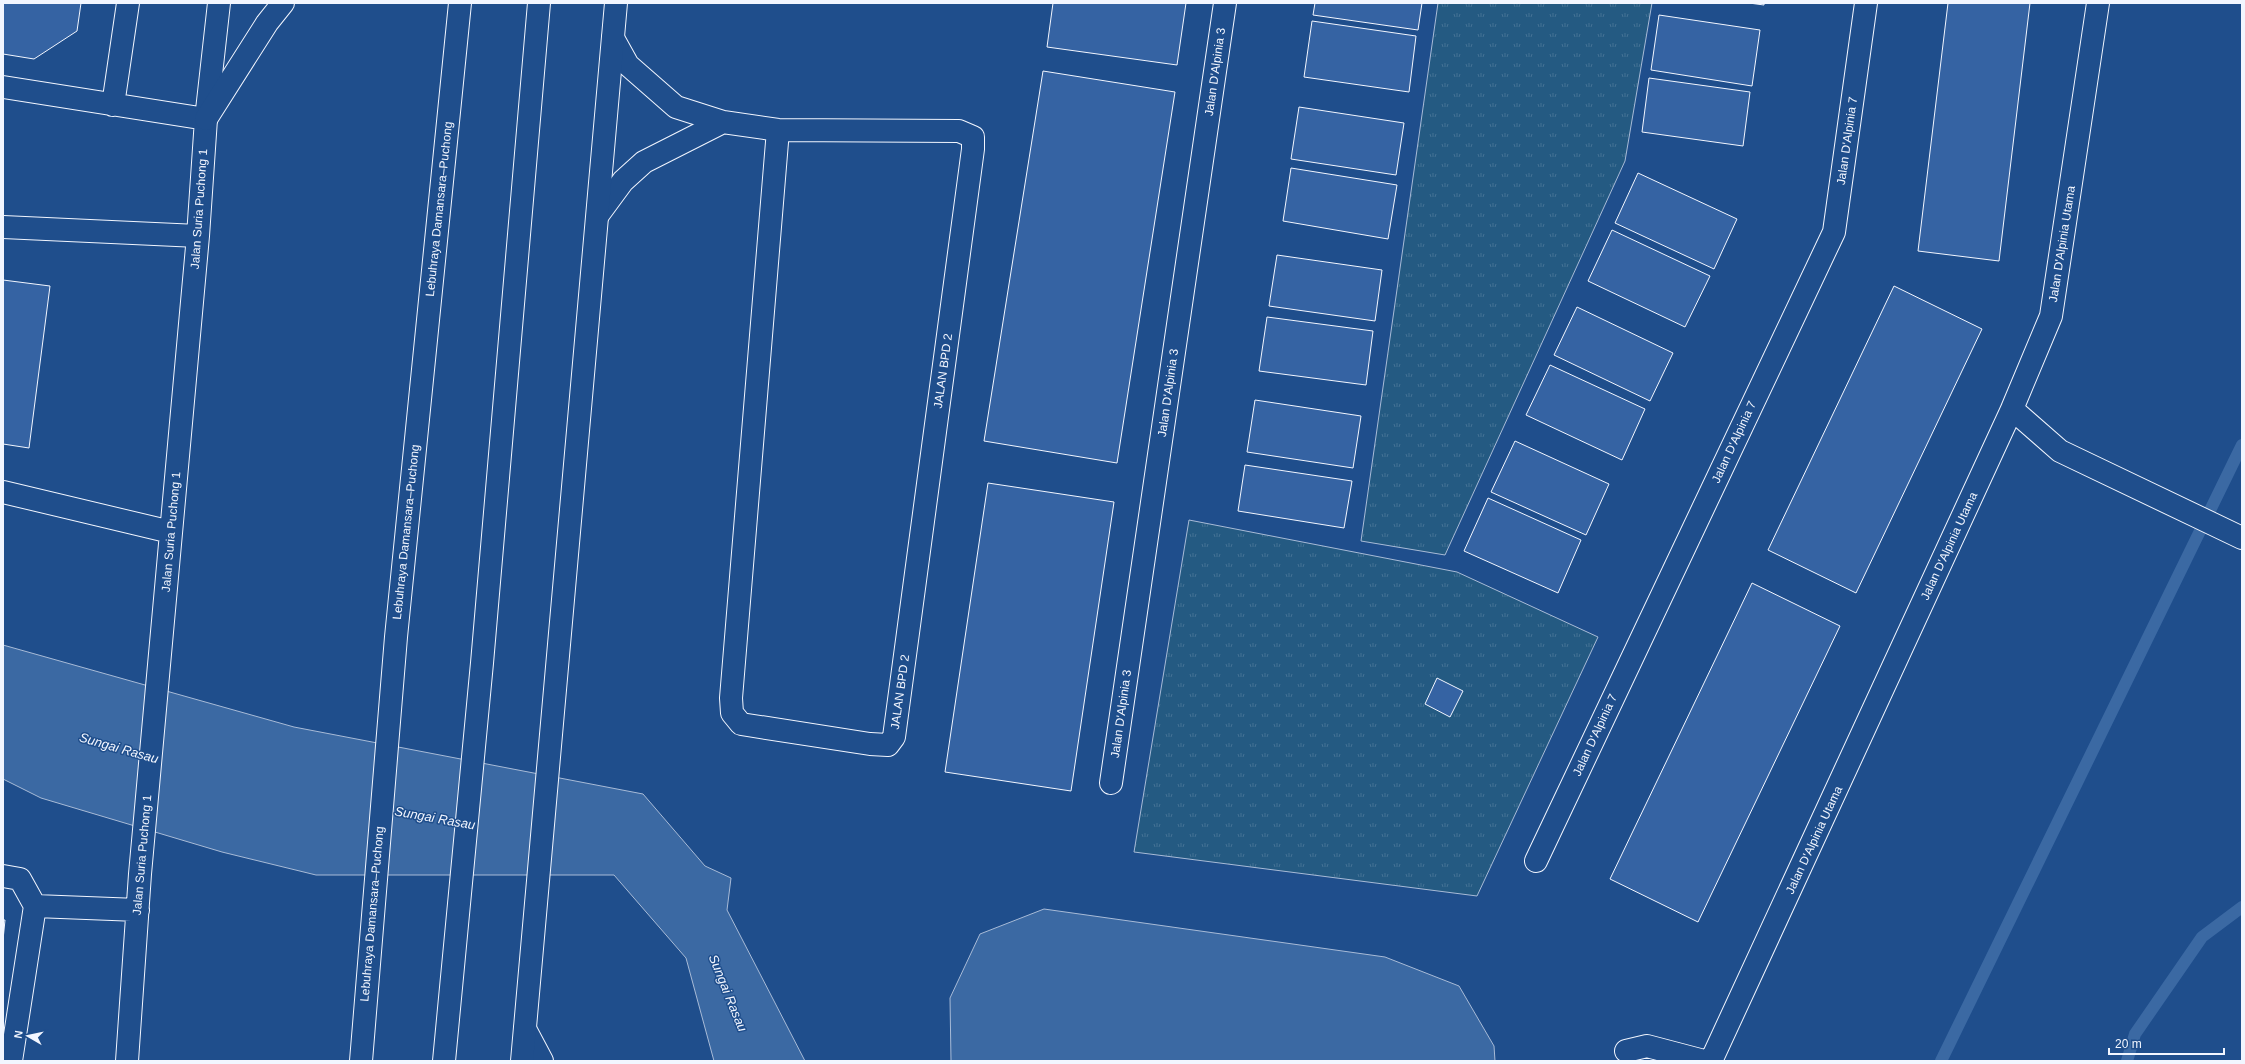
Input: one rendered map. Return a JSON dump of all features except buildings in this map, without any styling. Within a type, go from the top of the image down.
[{"type":"main road","points":[[113,105],[128,3]]},
{"type":"main road","name":"Jalan Suria Puchong 1","points":[[127,1061],[140,874],[198,236],[206,119],[219,3]]},
{"type":"main road","points":[[3,87],[206,119],[267,23],[283,3]]},
{"type":"main road","name":"Lebuhraya Damansara–Puchong","points":[[361,1061],[371,925],[396,637],[460,3]]},
{"type":"main road","points":[[444,1061],[455,927],[482,663],[539,3]]},
{"type":"main road","points":[[522,1061],[616,3]]},
{"type":"main road","name":"Jalan D'Alpinia 3","points":[[1111,783],[1225,3]]},
{"type":"main road","name":"Jalan D'Alpinia 7","points":[[1536,861],[1834,232],[1866,3]]},
{"type":"main road","name":"Jalan D'Alpinia Utama","points":[[1712,1061],[2012,409],[2051,316],[2098,3]]},
{"type":"main road","points":[[613,38],[628,65],[676,107],[723,122],[778,130]]},
{"type":"main road","points":[[598,214],[622,181],[644,162],[723,122]]},
{"type":"main road","name":"JALAN BPD 2","points":[[778,130],[959,131],[973,137],[973,149],[894,737],[888,745],[870,744],[742,724],[732,713],[732,690],[778,130]]},
{"type":"main road","points":[[3,227],[198,236]]},
{"type":"main road","points":[[2012,409],[2060,451],[2242,538]]},
{"type":"main road","points":[[3,492],[171,532]]},
{"type":"main road","points":[[3,876],[20,879],[35,906],[11,1061]]},
{"type":"main road","points":[[35,906],[138,910]]},
{"type":"main road","points":[[525,1028],[542,1061]]},
{"type":"main road","points":[[1626,1051],[1647,1046],[1704,1061]]},
{"type":"green space","points":[[1438,3],[1652,3],[1625,161],[1445,555],[1361,541]]},
{"type":"green space","points":[[1189,520],[1457,572],[1598,637],[1477,896],[1134,852]]},
{"type":"water","name":"Sungai Rasau","points":[[3,645],[294,727],[643,794],[705,866],[731,878],[727,910],[805,1061],[714,1061],[686,958],[614,875],[316,875],[222,852],[41,798],[3,779]]},
{"type":"water","points":[[1044,909],[1385,957],[1459,986],[1494,1046],[1495,1061],[951,1061],[950,998],[980,934]]},
{"type":"waterway","points":[[1941,1061],[2242,445]]},
{"type":"waterway","points":[[2127,1061],[2135,1034],[2202,937],[2242,907]]}]
